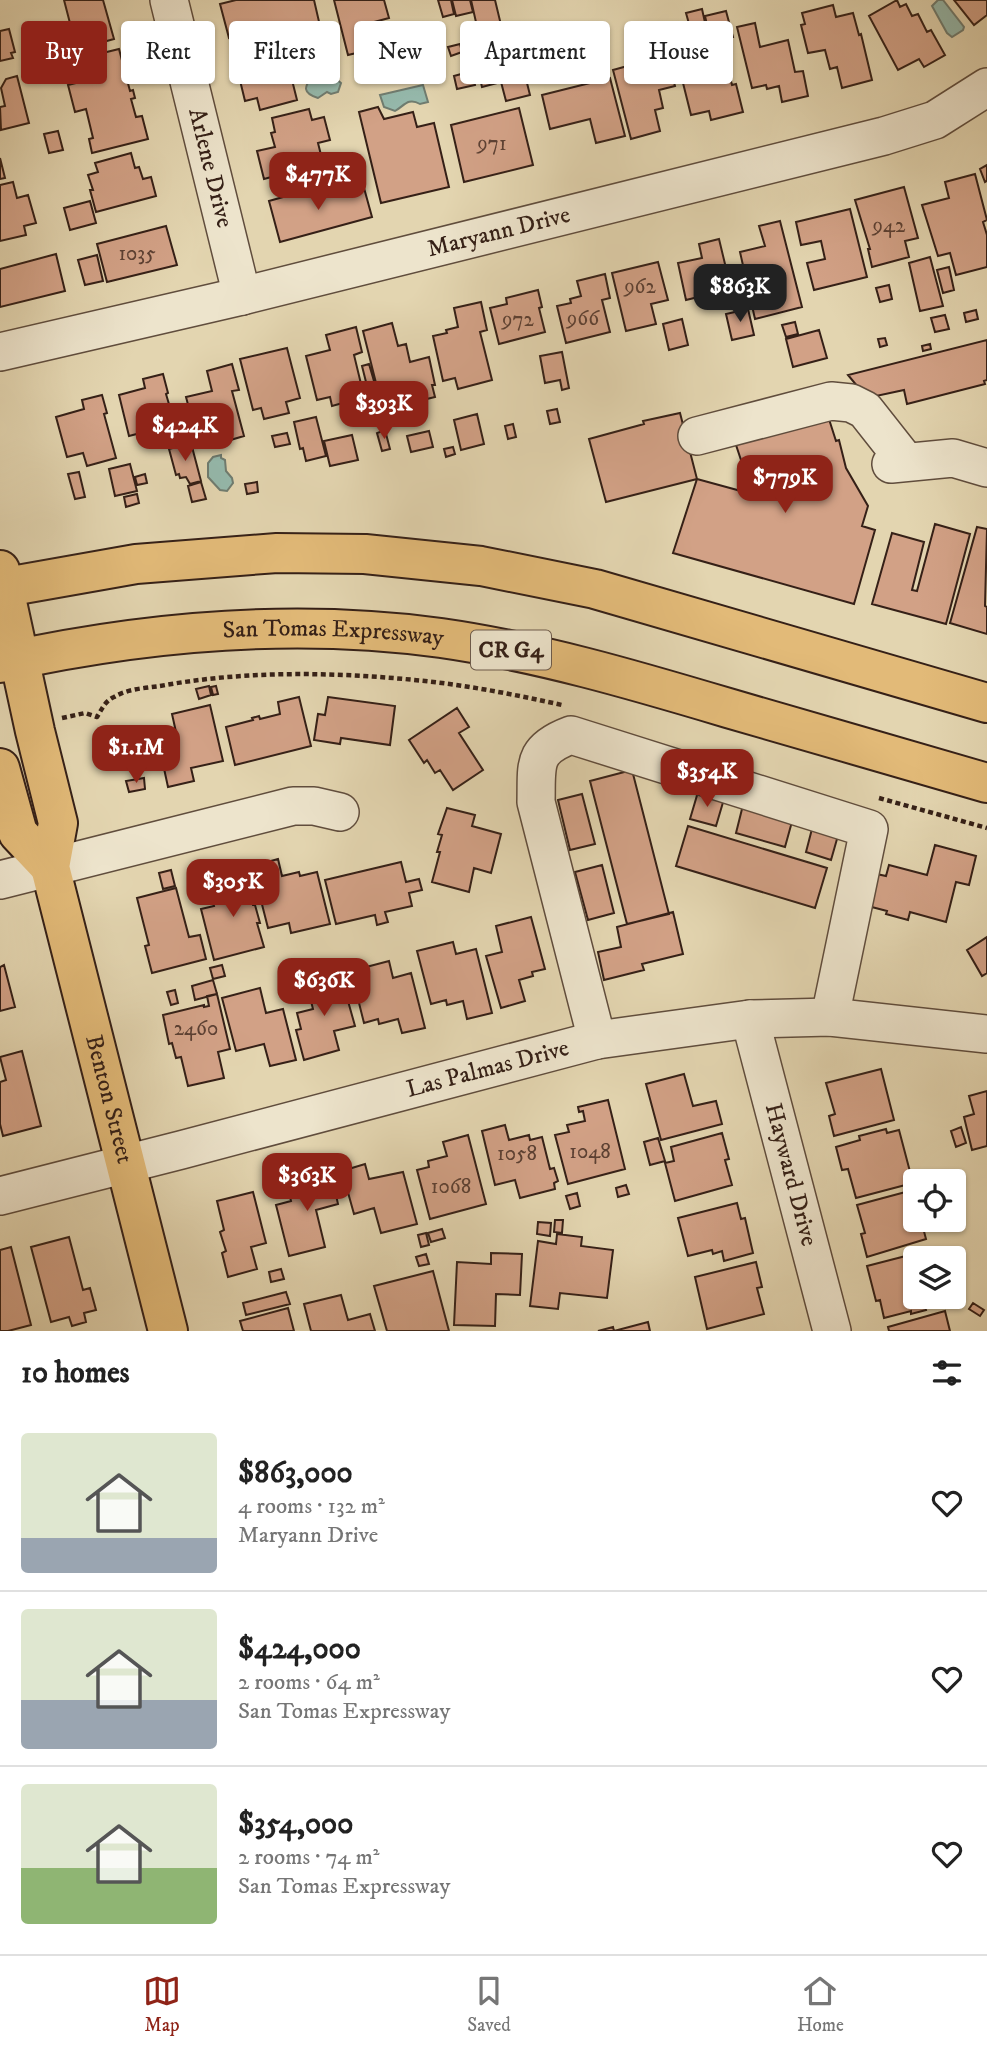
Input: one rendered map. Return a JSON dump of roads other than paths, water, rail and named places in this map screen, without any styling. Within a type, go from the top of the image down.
[{"type":"main road","points":[[1,582],[136,564],[277,553],[365,554],[481,566],[595,589],[987,703]]},
{"type":"main road","name":"Benton Street","points":[[1,582],[10,660],[58,823],[50,867],[168,1331]]},
{"type":"main road","name":"San Tomas Expressway","points":[[10,660],[142,637],[274,627],[440,638],[525,652],[641,682],[987,783]]},
{"type":"main road","name":"Benton Street","points":[[0,768],[18,833],[50,867]]},
{"type":"street","name":"Arlene Drive","points":[[169,0],[242,296]]},
{"type":"street","name":"Maryann Drive","points":[[0,352],[242,296],[884,136],[935,120],[987,88]]},
{"type":"street","points":[[697,436],[831,401],[851,403],[865,410],[898,463],[953,458],[987,468]]},
{"type":"street","points":[[597,1040],[536,802],[537,764],[540,756],[551,744],[571,735],[869,829],[830,1017]]},
{"type":"street","points":[[0,880],[293,806],[314,806],[340,812]]},
{"type":"street","name":"Las Palmas Drive","points":[[0,1196],[597,1040],[750,1019],[830,1017],[987,1034]]},
{"type":"street","name":"Hayward Drive","points":[[750,1019],[832,1331]]},
{"type":"water","points":[[938,0],[943,0],[964,27],[952,37],[932,6]]},
{"type":"water","points":[[341,83],[338,92],[327,92],[318,98],[308,92],[306,86]]},
{"type":"water","points":[[423,85],[428,102],[409,102],[395,111],[384,107],[380,95]]},
{"type":"water","points":[[221,455],[233,483],[227,491],[220,490],[208,477],[208,463],[213,457]]}]
